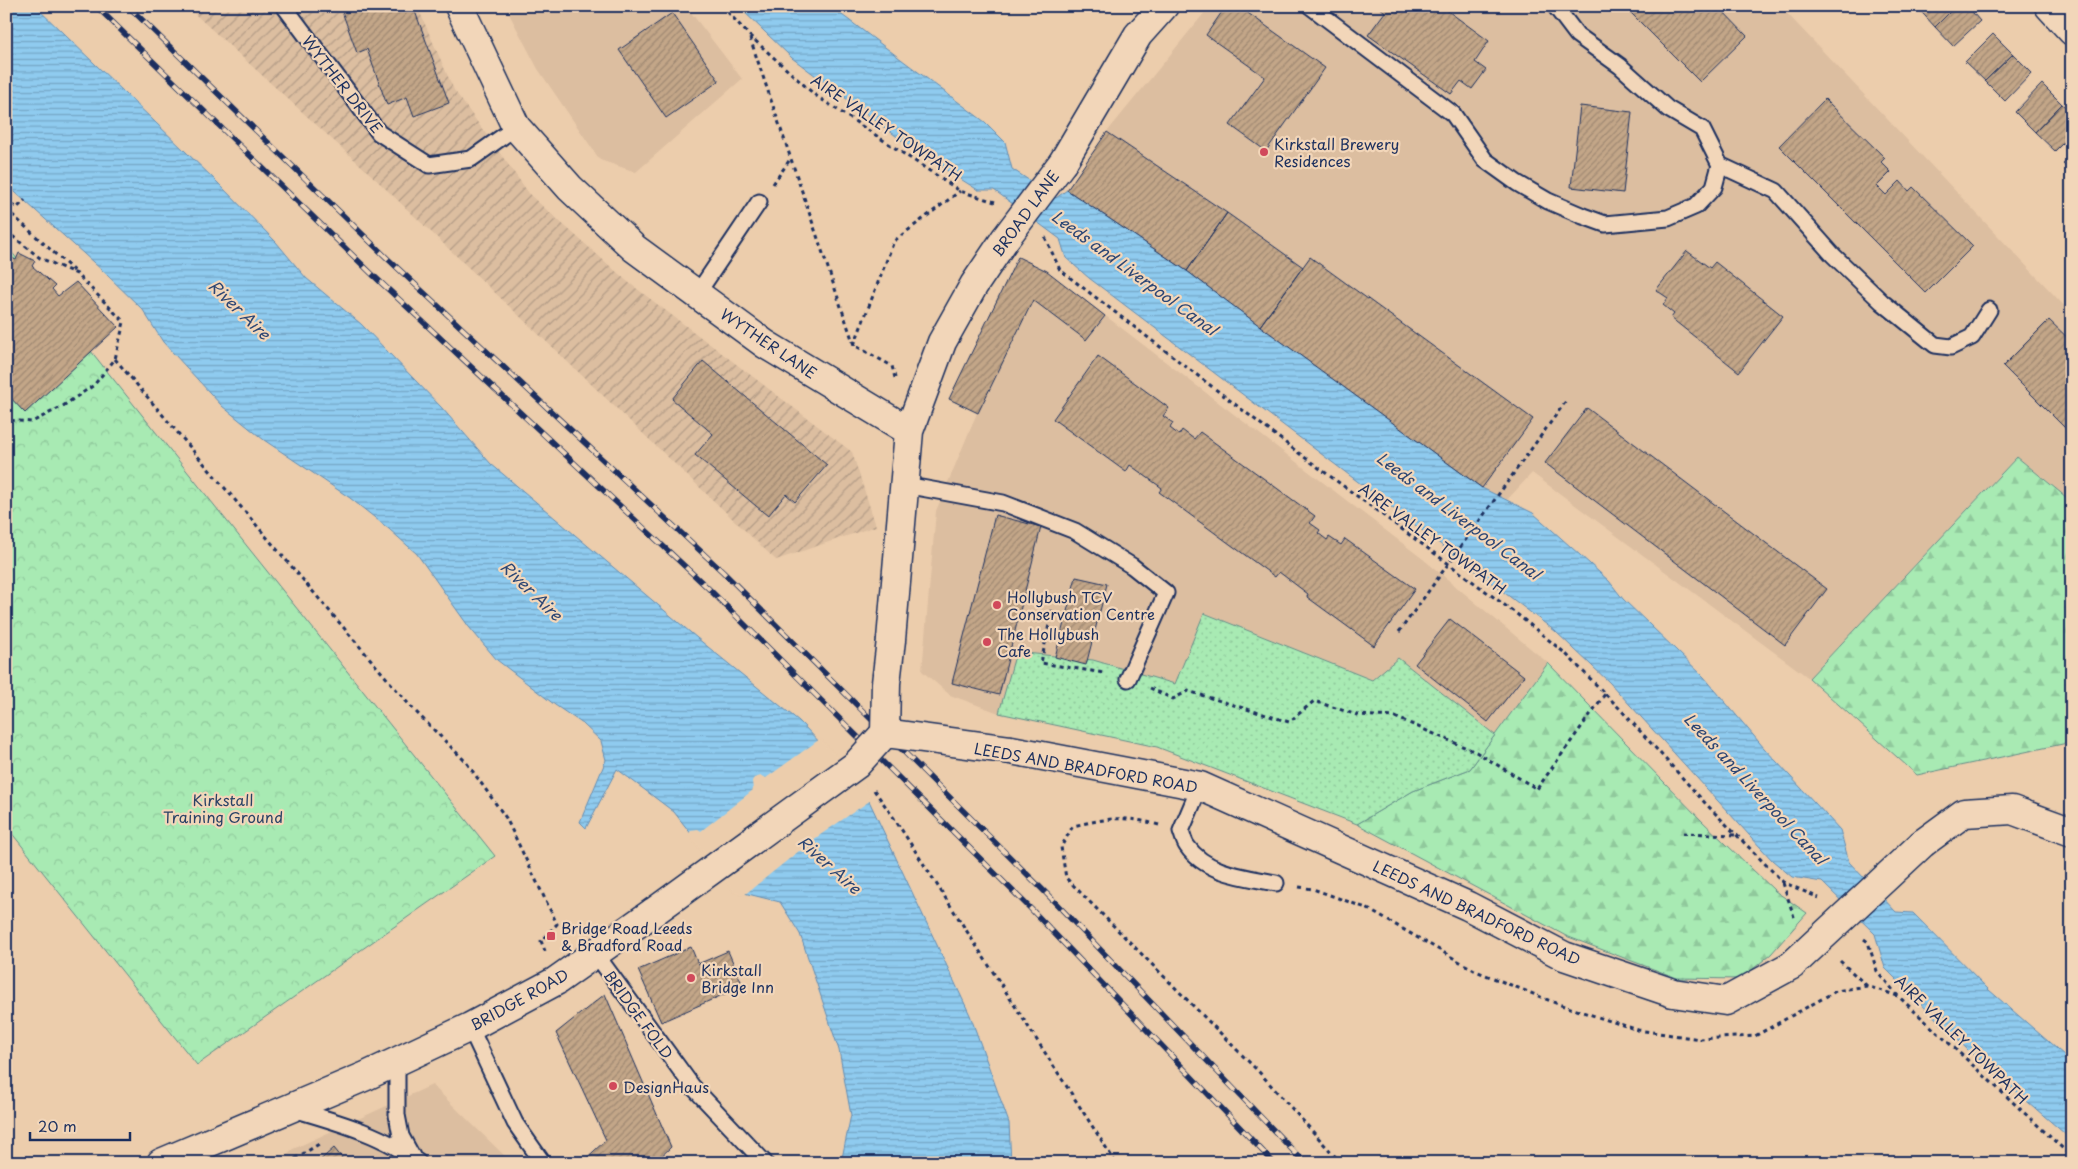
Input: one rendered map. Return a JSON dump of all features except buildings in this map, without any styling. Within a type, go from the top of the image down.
[{"type":"main road","name":"WYTHER LANE","points":[[459,6],[516,127],[570,188],[634,248],[765,344],[909,432]]},
{"type":"main road","name":"BROAD LANE","points":[[909,432],[942,342],[974,285],[1005,239],[1063,162],[1138,35],[1164,6]]},
{"type":"main road","points":[[2049,6],[2072,30]]},
{"type":"main road","points":[[885,733],[886,683],[909,432]]},
{"type":"main road","name":"LEEDS AND BRADFORD ROAD","points":[[885,733],[1011,750],[1200,786],[1468,906],[1564,956],[1673,993],[1726,1002],[1792,965],[1923,843],[1964,813],[2012,810],[2072,832]]},
{"type":"main road","name":"BRIDGE ROAD","points":[[161,1163],[291,1109],[397,1062],[470,1027],[556,981],[655,912],[856,765],[885,733]]},
{"type":"lane","name":"WYTHER DRIVE","points":[[284,6],[379,133],[429,165],[471,158],[516,127]]},
{"type":"lane","points":[[1310,6],[1454,114],[1485,160],[1517,183],[1548,201],[1583,216],[1605,224],[1668,218],[1696,206],[1714,187],[1720,165]]},
{"type":"lane","points":[[1555,6],[1577,35],[1620,66],[1668,109],[1702,129],[1720,165],[1776,191],[1833,255],[1882,302],[1935,344],[1951,347],[1972,337],[1989,310]]},
{"type":"lane","points":[[697,294],[759,202]]},
{"type":"lane","points":[[905,485],[1003,503],[1075,532],[1132,566],[1166,593],[1128,679]]},
{"type":"lane","points":[[1200,786],[1181,831],[1187,846],[1203,861],[1229,874],[1276,883]]},
{"type":"lane","name":"BRIDGE FOLD","points":[[595,953],[692,1086],[766,1163]]},
{"type":"lane","points":[[470,1027],[515,1123],[543,1163]]},
{"type":"lane","points":[[397,1062],[397,1115],[401,1136],[416,1160]]},
{"type":"lane","points":[[291,1109],[339,1122],[416,1160]]},
{"type":"path","name":"AIRE VALLEY TOWPATH","points":[[722,6],[750,36],[815,95],[960,191],[996,202]]},
{"type":"path","points":[[750,36],[854,345],[892,366],[897,384]]},
{"type":"path","points":[[759,202],[791,158]]},
{"type":"path","points":[[854,345],[894,241],[960,191]]},
{"type":"path","points":[[6,199],[17,208],[24,200]]},
{"type":"path","points":[[6,209],[77,274],[124,322],[115,359],[94,385],[63,406],[32,422],[6,420]]},
{"type":"path","points":[[6,232],[40,258],[77,274]]},
{"type":"path","name":"AIRE VALLEY TOWPATH","points":[[1043,234],[1060,270],[1296,451],[1518,615],[1566,654],[1736,835],[1783,882],[1824,900]]},
{"type":"path","points":[[115,359],[412,708],[466,762],[506,818],[556,924],[541,941]]},
{"type":"path","points":[[1399,632],[1566,401]]},
{"type":"path","points":[[1052,610],[1041,664],[1084,669],[1128,679],[1172,699],[1188,691],[1289,722],[1314,701],[1357,716],[1396,717],[1476,752],[1537,788],[1605,694]]},
{"type":"path","points":[[856,765],[894,818],[1116,1163]]},
{"type":"path","points":[[1181,831],[1137,819],[1108,818],[1073,826],[1060,847],[1066,878],[1259,1072],[1341,1163]]},
{"type":"path","points":[[1683,833],[1736,835]]},
{"type":"path","name":"AIRE VALLEY TOWPATH","points":[[1862,936],[1868,942],[1877,971],[1898,996],[2072,1157]]},
{"type":"path","points":[[1867,986],[1898,996]]},
{"type":"path","points":[[288,1163],[320,1143]]},
{"type":"shaded area","points":[[186,6],[417,6],[454,90],[531,196],[628,282],[852,452],[876,526],[776,560],[368,172]]},
{"type":"shaded area","points":[[505,6],[686,6],[742,79],[636,172],[600,160],[538,69]]},
{"type":"shaded area","points":[[1210,6],[1780,6],[2072,314],[2072,502],[2017,457],[1809,678],[1532,473],[1507,500],[1482,488],[1260,326],[1067,190],[1107,132]]},
{"type":"shaded area","points":[[1018,257],[1047,271],[1423,559],[1548,663],[1495,735],[1398,658],[1372,680],[1205,613],[1175,684],[1093,660],[1016,652],[999,713],[950,695],[922,671],[936,511],[977,413],[949,399]]},
{"type":"shaded area","points":[[432,1085],[512,1163],[276,1163],[293,1149]]},
{"type":"green space","name":"Kirkstall Training Ground","points":[[6,245],[495,856],[197,1065],[6,826]]},
{"type":"green space","points":[[2017,457],[2072,502],[2072,742],[1917,775],[1809,678]]},
{"type":"green space","points":[[1204,613],[1372,680],[1398,658],[1495,735],[1470,769],[1413,791],[1357,824],[1157,747],[999,713],[1016,652],[1093,660],[1175,684]]},
{"type":"green space","points":[[1548,663],[1702,821],[1775,891],[1807,913],[1771,954],[1741,979],[1677,978],[1566,936],[1357,824],[1413,791],[1470,769]]},
{"type":"water","name":"River Aire","points":[[6,6],[35,6],[216,181],[276,242],[306,278],[361,324],[441,407],[491,464],[697,638],[799,721],[862,786],[970,1015],[1009,1123],[1011,1163],[841,1163],[851,1115],[839,1050],[800,934],[780,902],[736,891],[674,812],[617,769],[586,828],[580,822],[606,760],[601,741],[583,724],[497,660],[469,627],[417,554],[389,529],[350,498],[264,440],[222,406],[163,342],[143,310],[103,271],[6,184]]},
{"type":"water","name":"Leeds and Liverpool Canal","points":[[738,6],[830,6],[985,122],[1005,142],[1012,169],[1056,198],[1067,190],[1187,271],[1482,488],[1533,513],[1609,581],[1623,599],[1704,677],[1764,748],[1840,830],[1849,862],[1896,912],[1913,913],[1989,990],[2072,1062],[2072,1140],[1971,1053],[1885,968],[1875,934],[1822,882],[1792,877],[1772,860],[1609,682],[1555,631],[1089,278],[1066,258],[1060,239],[994,190],[978,190],[916,151],[792,58]]},
{"type":"pier","points":[[820,739],[864,785],[871,800],[810,842],[809,849],[806,852],[799,851],[744,895],[735,893],[689,835],[691,830],[698,829],[701,831],[753,790],[752,781],[754,778],[761,776],[766,778]]},
{"type":"railway","points":[[96,6],[374,276],[708,588],[1031,909],[1274,1163]]},
{"type":"railway","points":[[128,6],[389,260],[723,572],[1047,894],[1305,1163]]},
{"type":"place","name":"Kirkstall Brewery Residences","points":[[1264,152]]},
{"type":"place","name":"Hollybush TCV Conservation Centre","points":[[997,605]]},
{"type":"place","name":"The Hollybush Cafe","points":[[987,642]]},
{"type":"place","name":"Bridge Road Leeds & Bradford Road","points":[[551,936]]},
{"type":"place","name":"Kirkstall Bridge Inn","points":[[691,978]]},
{"type":"place","name":"DesignHaus","points":[[613,1086]]}]
